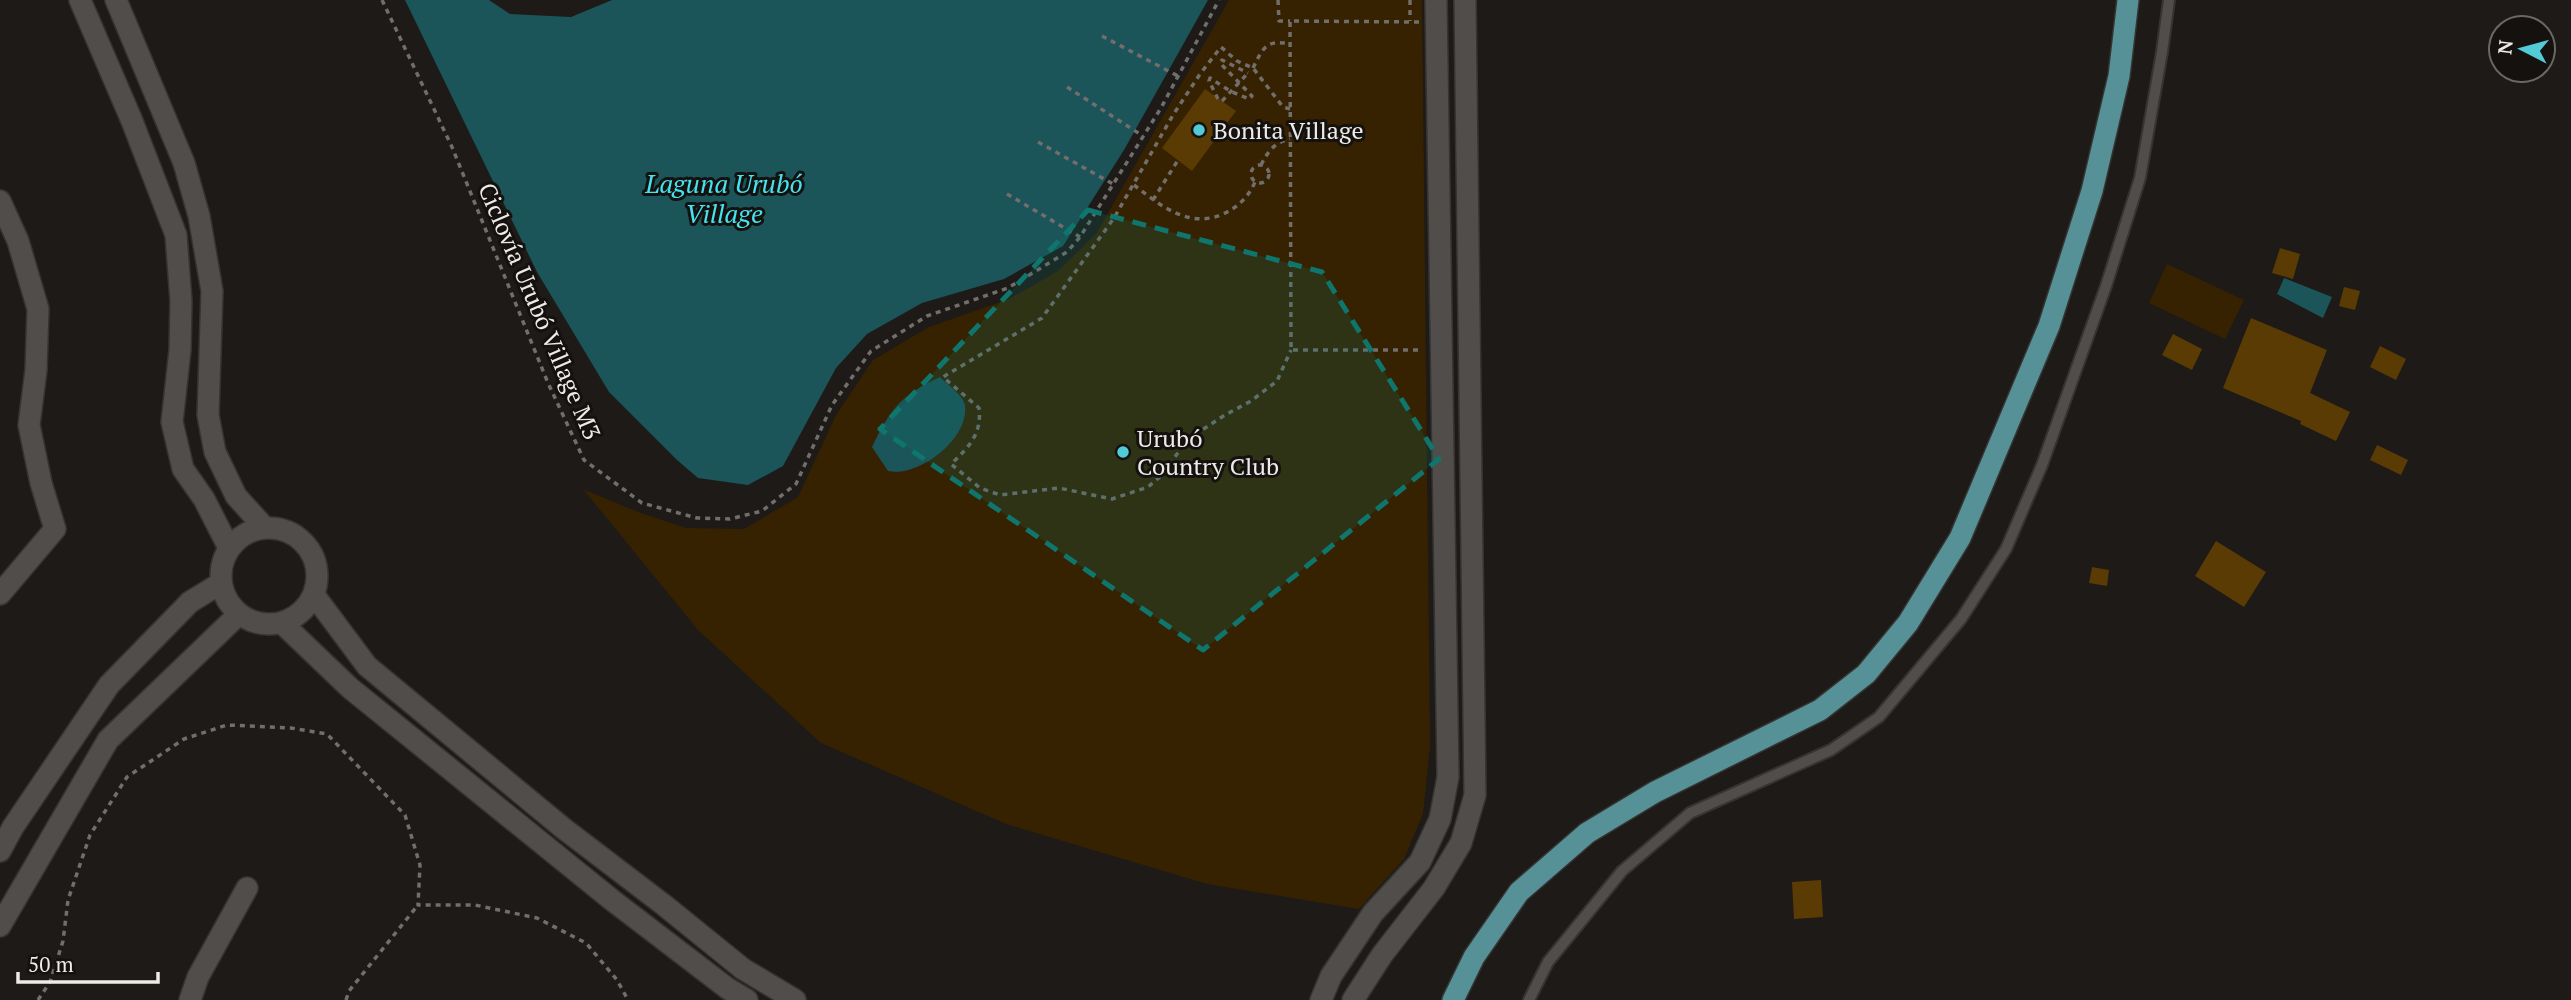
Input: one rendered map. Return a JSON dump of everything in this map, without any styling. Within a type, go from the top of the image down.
[{"type":"main road","points":[[1453,1000],[1474,957],[1519,892],[1587,833],[1655,792],[1820,710],[1866,674],[1908,623],[1960,538],[2049,326],[2092,191],[2119,76],[2128,0]]},
{"type":"street","points":[[80,0],[176,235],[181,300],[180,350],[172,422],[183,469],[204,499],[229,548]]},
{"type":"street","points":[[116,0],[184,163],[199,216],[212,291],[208,415],[215,452],[236,496],[265,527]]},
{"type":"street","points":[[1321,1000],[1331,976],[1373,913],[1420,862],[1440,819],[1448,777],[1436,0]]},
{"type":"street","points":[[1353,1000],[1382,955],[1434,888],[1461,843],[1475,795],[1465,0]]},
{"type":"street","points":[[97,40],[128,25]]},
{"type":"street","points":[[1436,79],[1465,79]]},
{"type":"street","points":[[0,201],[18,241],[38,309],[36,370],[29,425],[41,484],[55,529],[0,594]]},
{"type":"street","points":[[180,350],[210,353]]},
{"type":"street","points":[[265,527],[276,527],[293,533],[307,544],[316,560],[318,578],[314,595],[304,610],[290,621],[272,625],[254,622],[239,614],[227,600],[221,583],[222,565],[229,548],[242,536],[265,527]]},
{"type":"street","points":[[0,851],[13,827],[109,685],[190,601],[221,583]]},
{"type":"street","points":[[314,595],[368,666],[564,828],[743,969],[795,1000]]},
{"type":"street","points":[[0,926],[108,740],[239,614]]},
{"type":"street","points":[[282,623],[350,688],[612,900],[727,988],[747,1000]]},
{"type":"street","points":[[1440,819],[1465,828]]},
{"type":"street","points":[[13,827],[43,850]]},
{"type":"street","points":[[190,1000],[198,977],[247,888]]},
{"type":"lane","points":[[1529,1000],[1548,962],[1622,872],[1690,813],[1831,750],[1879,717],[1969,608],[2006,549],[2042,466],[2106,286],[2140,178],[2169,0]]},
{"type":"path","name":"Ciclovía Urubó Village M3","points":[[382,0],[452,147],[548,383],[584,460],[642,503],[697,518],[730,519],[762,511],[796,484],[832,405],[871,351],[927,316],[1008,288],[1067,252],[1080,237],[1161,108],[1219,0]]},
{"type":"path","points":[[1278,0],[1279,21],[1423,23],[1435,34]]},
{"type":"path","points":[[1410,0],[1410,22]]},
{"type":"path","points":[[1290,21],[1291,350],[1276,381],[1251,401],[1187,440],[1162,475],[1149,487],[1112,499],[1059,488],[1000,495],[980,488],[951,464],[972,444],[981,423],[979,408],[943,377],[1042,318],[1114,218],[1173,115],[1221,47],[1237,61],[1253,68],[1283,107],[1290,108]]},
{"type":"path","points":[[1102,36],[1178,76]]},
{"type":"path","points":[[1248,73],[1222,61],[1220,63],[1240,81],[1252,96],[1250,99],[1230,91],[1210,78],[1209,81],[1220,100],[1230,91],[1240,81],[1248,73],[1253,68],[1267,45],[1276,41],[1290,44]]},
{"type":"path","points":[[1066,87],[1143,136]]},
{"type":"path","points":[[1261,165],[1268,170],[1268,179],[1261,183],[1255,182],[1251,177],[1252,170],[1261,165],[1272,147],[1280,141],[1290,139]]},
{"type":"path","points":[[1038,142],[1113,184]]},
{"type":"path","points":[[1153,200],[1178,160]]},
{"type":"path","points":[[1134,185],[1153,200],[1181,215],[1199,220],[1213,218],[1232,210],[1250,193],[1255,182]]},
{"type":"path","points":[[1007,194],[1080,237]]},
{"type":"path","points":[[1291,350],[1441,350]]},
{"type":"path","points":[[38,1000],[50,982],[60,951],[68,900],[90,835],[127,777],[184,739],[227,725],[290,728],[327,734],[405,815],[419,865],[418,905],[349,991],[345,1000]]},
{"type":"path","points":[[418,905],[475,905],[537,918],[586,943],[617,980],[628,1000]]},
{"type":"highlighted area","points":[[1088,210],[1322,272],[1439,459],[1203,650],[880,429]]},
{"type":"shaded area","name":"Urubó Country Club","points":[[1229,0],[1422,0],[1430,745],[1423,814],[1404,859],[1359,909],[1207,884],[1006,824],[821,743],[698,630],[583,489],[686,528],[744,529],[798,497],[836,415],[873,360],[929,327],[1009,299],[1058,271],[1096,234]]},
{"type":"shaded area","points":[[2167,264],[2244,300],[2225,339],[2149,303]]},
{"type":"water","name":"Laguna Urubó Village","points":[[405,0],[489,0],[510,14],[571,17],[612,0],[1208,0],[1124,150],[1063,246],[1004,279],[922,303],[867,334],[836,368],[783,466],[748,485],[698,478],[609,392],[537,272]]},
{"type":"water","points":[[2284,278],[2332,297],[2323,318],[2277,294]]},
{"type":"water","points":[[940,377],[964,402],[964,419],[959,431],[939,454],[927,462],[900,472],[888,471],[872,447],[879,434],[898,404],[915,390]]},
{"type":"building","name":"Bonita Village","points":[[1205,89],[1236,111],[1192,171],[1162,148]]},
{"type":"building","points":[[2280,248],[2300,254],[2293,279],[2272,273]]},
{"type":"building","points":[[2344,287],[2360,291],[2355,310],[2339,306]]},
{"type":"building","points":[[2251,318],[2327,350],[2310,393],[2350,412],[2336,441],[2300,424],[2301,421],[2223,388]]},
{"type":"building","points":[[2173,334],[2202,349],[2192,370],[2162,355]]},
{"type":"building","points":[[2380,346],[2406,359],[2396,380],[2370,367]]},
{"type":"building","points":[[2377,445],[2408,460],[2401,475],[2370,460]]},
{"type":"building","points":[[2216,541],[2266,572],[2244,607],[2195,576]]},
{"type":"building","points":[[2092,567],[2109,570],[2107,586],[2089,583]]},
{"type":"building","points":[[1821,880],[1823,917],[1794,919],[1792,882]]},
{"type":"place","name":"Bonita Village","points":[[1199,130]]},
{"type":"place","name":"Urubó Country Club","points":[[1123,452]]}]
